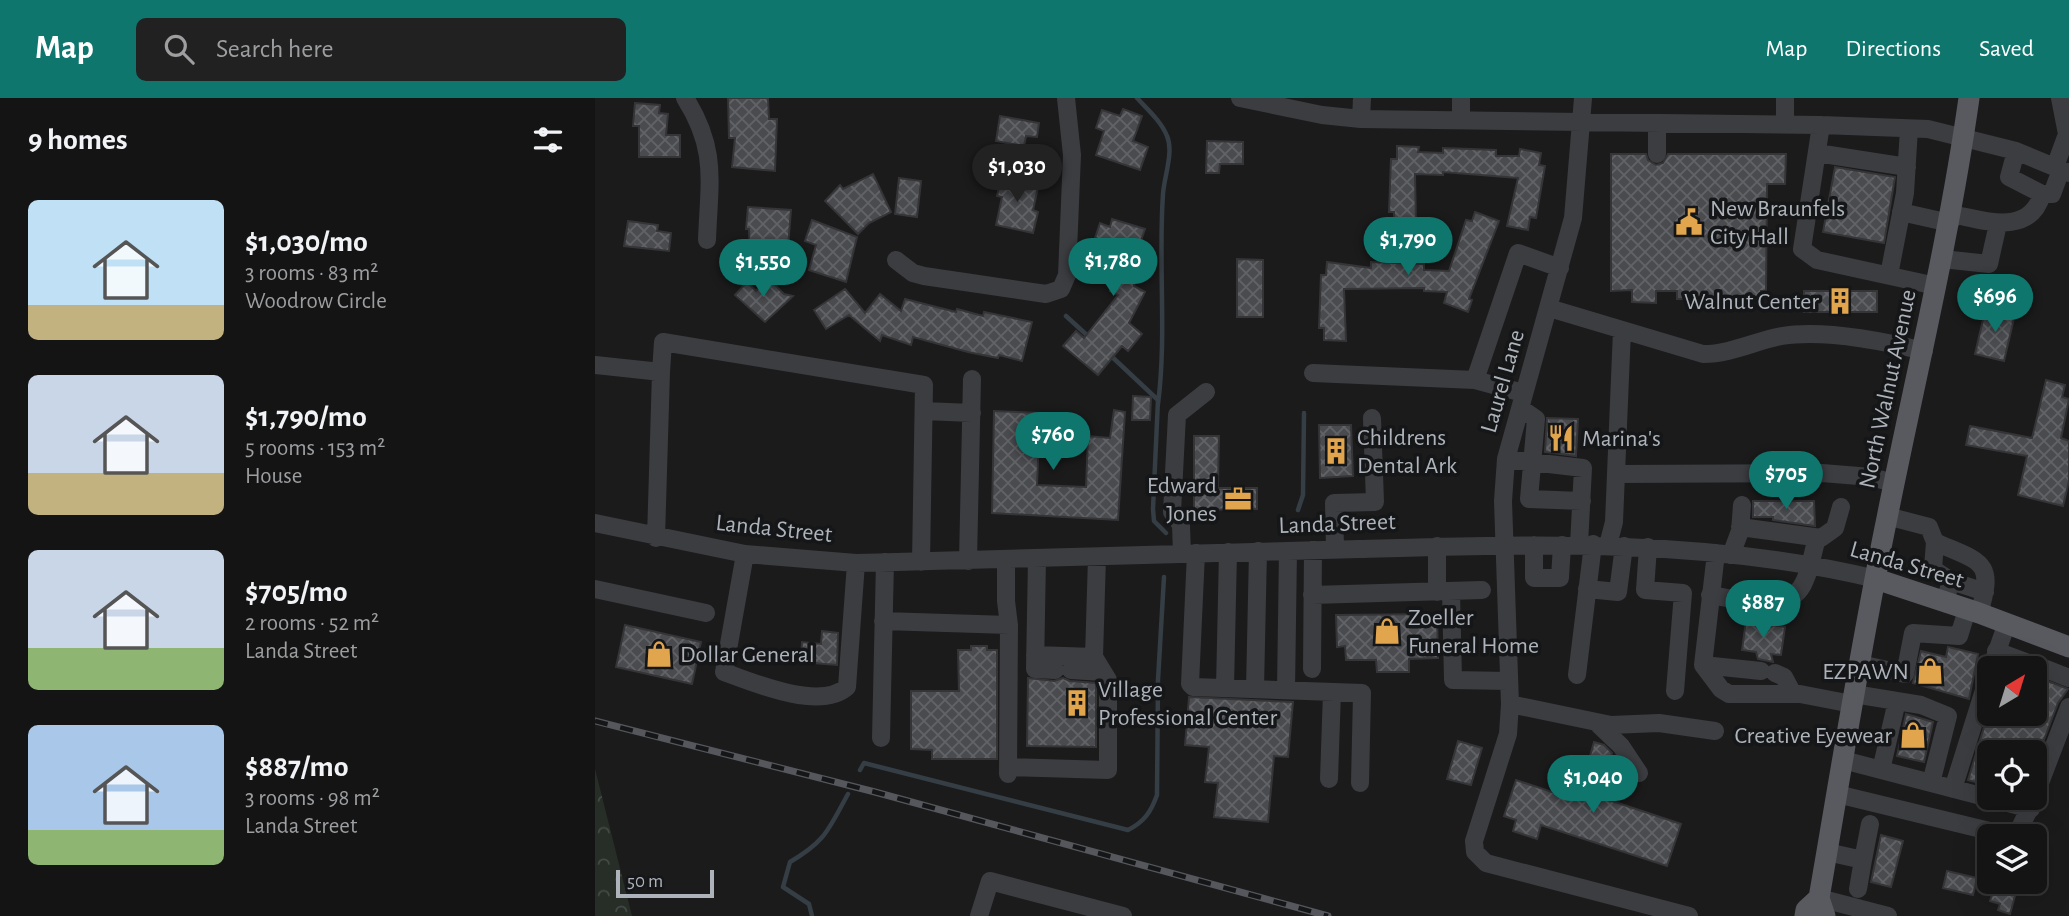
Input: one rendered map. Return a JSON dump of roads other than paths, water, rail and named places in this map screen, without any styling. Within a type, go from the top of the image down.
[{"type":"main road","name":"North Walnut Avenue","points":[[1805,916],[1806,910],[1822,907],[1827,852],[1853,699],[1887,516],[1950,219],[1969,98]]},
{"type":"main road","name":"Landa Street","points":[[1876,579],[1945,601],[2069,647]]},
{"type":"street","points":[[685,98],[699,122],[710,152],[707,240]]},
{"type":"street","points":[[896,260],[904,268],[924,276],[1046,294],[1061,289],[1067,275],[1072,155],[1066,98]]},
{"type":"street","points":[[1240,98],[1322,115],[1361,119],[1785,124],[1909,129],[1963,137],[2016,151],[2062,170]]},
{"type":"street","points":[[1361,119],[1362,98]]},
{"type":"street","points":[[1461,98],[1461,120]]},
{"type":"street","name":"Laurel Lane","points":[[1583,98],[1573,218],[1506,459],[1503,501],[1507,545],[1510,704],[1508,734],[1474,841],[1475,852],[1479,859],[1689,916]]},
{"type":"street","points":[[1785,98],[1785,124]]},
{"type":"street","points":[[1901,212],[1997,224],[2030,217],[2054,196],[2062,170],[2067,134],[2060,98],[2069,101]]},
{"type":"street","points":[[1657,124],[1657,154]]},
{"type":"street","points":[[1821,125],[1802,249],[1813,259],[1936,286]]},
{"type":"street","points":[[1889,275],[1901,212],[1909,129]]},
{"type":"street","points":[[2016,151],[2008,177],[2054,196]]},
{"type":"street","points":[[1817,153],[1907,167]]},
{"type":"street","points":[[1942,258],[1989,264],[1997,224]]},
{"type":"street","points":[[1475,380],[1518,253],[1560,268]]},
{"type":"street","points":[[1549,308],[1703,354],[1727,352],[1789,335],[1870,338],[1924,351]]},
{"type":"street","points":[[1534,545],[1534,578],[1560,578],[1614,522],[1622,330]]},
{"type":"street","points":[[656,538],[663,342],[924,385],[921,562]]},
{"type":"street","points":[[595,365],[661,372]]},
{"type":"street","points":[[1313,373],[1475,380],[1521,400],[1536,419],[1530,463],[1529,499],[1582,501]]},
{"type":"street","points":[[968,561],[972,379]]},
{"type":"street","points":[[1206,392],[1177,415],[1172,512],[1181,525],[1189,554],[1190,684],[1225,688],[1362,693],[1360,783]]},
{"type":"street","points":[[923,411],[972,413]]},
{"type":"street","points":[[1335,549],[1334,503],[1375,502],[1372,418]]},
{"type":"street","points":[[1506,459],[1583,468],[1582,501],[1593,545],[1618,592],[1587,589]]},
{"type":"street","points":[[1616,474],[1822,473],[1871,477],[1894,483]]},
{"type":"street","points":[[1742,505],[1741,527],[1724,554],[1710,595],[1703,666],[1728,694],[1793,694],[1897,701],[1921,705],[1948,716],[1931,783]]},
{"type":"street","points":[[1741,527],[1826,537],[1835,528],[1841,507]]},
{"type":"street","points":[[1887,516],[1929,527],[1935,542],[1933,569],[1951,581],[1985,592]]},
{"type":"street","name":"Landa Street","points":[[595,523],[656,538],[745,554],[856,563],[1335,549],[1593,545],[1724,554],[1876,579]]},
{"type":"street","points":[[1771,561],[1777,532]]},
{"type":"street","points":[[1710,595],[1772,604],[1794,595],[1805,583],[1818,537]]},
{"type":"street","points":[[1860,664],[1905,674],[1913,633],[1959,636],[1985,592],[1986,571],[1980,561],[1935,542]]},
{"type":"street","points":[[1577,675],[1593,545]]},
{"type":"street","points":[[1437,547],[1453,680],[1508,681]]},
{"type":"street","points":[[1648,547],[1645,590],[1683,593],[1675,691]]},
{"type":"street","points":[[1312,669],[1313,550]]},
{"type":"street","points":[[1255,689],[1258,551]]},
{"type":"street","points":[[1286,690],[1288,551]]},
{"type":"street","points":[[1225,688],[1228,552]]},
{"type":"street","points":[[745,554],[724,672],[783,693],[825,696],[847,687],[856,563]]},
{"type":"street","points":[[1006,560],[1009,625],[1008,770],[1108,770],[1108,680],[1099,664],[1097,557]]},
{"type":"street","points":[[1037,559],[1035,669],[1063,670],[1099,664]]},
{"type":"street","points":[[881,738],[885,562]]},
{"type":"street","points":[[1945,601],[1951,581]]},
{"type":"street","points":[[595,589],[706,613]]},
{"type":"street","points":[[1312,596],[1482,590]]},
{"type":"street","points":[[883,621],[1009,625]]},
{"type":"street","points":[[1995,656],[2007,623]]},
{"type":"street","points":[[1035,655],[1099,664]]},
{"type":"street","points":[[1703,666],[1768,672],[1784,677],[1793,694]]},
{"type":"street","points":[[2047,670],[2069,678]]},
{"type":"street","points":[[1329,779],[1332,692]]},
{"type":"street","points":[[1881,770],[1897,701]]},
{"type":"street","points":[[1510,704],[1598,723],[1659,723],[1715,731]]},
{"type":"street","points":[[2047,764],[2069,707]]},
{"type":"street","points":[[1953,789],[1977,712]]},
{"type":"street","points":[[1598,723],[1621,746],[1639,773]]},
{"type":"street","points":[[1843,760],[1953,789],[1977,793]]},
{"type":"street","points":[[1837,794],[1977,828]]},
{"type":"street","points":[[1858,889],[1870,824]]},
{"type":"street","points":[[1827,852],[1863,860]]},
{"type":"street","points":[[979,916],[990,881],[1123,916]]},
{"type":"street","points":[[1822,907],[1888,916]]},
{"type":"waterway","points":[[1137,98],[1161,125],[1169,142],[1163,194],[1162,352],[1158,404]]},
{"type":"waterway","points":[[1066,316],[1089,337]]},
{"type":"waterway","points":[[1109,354],[1158,400],[1153,509],[1154,521],[1166,533]]},
{"type":"waterway","points":[[1298,510],[1303,495],[1304,413]]},
{"type":"waterway","points":[[860,770],[864,763],[1128,830],[1134,827],[1146,816],[1157,795],[1158,680],[1164,577]]},
{"type":"waterway","points":[[812,916],[809,904],[783,887],[790,862],[811,848],[825,834],[848,794]]},
{"type":"railway","points":[[595,721],[875,792],[1328,916]]},
{"type":"place","name":"New Braunfels City Hall","points":[[1689,222]]},
{"type":"place","name":"Walnut Center","points":[[1840,301]]},
{"type":"place","name":"Marina's","points":[[1561,438]]},
{"type":"place","name":"Childrens Dental Ark","points":[[1336,451]]},
{"type":"place","name":"Edward Jones","points":[[1238,499]]},
{"type":"place","name":"Zoeller Funeral Home","points":[[1387,631]]},
{"type":"place","name":"Dollar General","points":[[659,654]]},
{"type":"place","name":"EZPAWN","points":[[1930,671]]},
{"type":"place","name":"Village Professional Center","points":[[1077,703]]},
{"type":"place","name":"Creative Eyewear","points":[[1913,735]]}]
